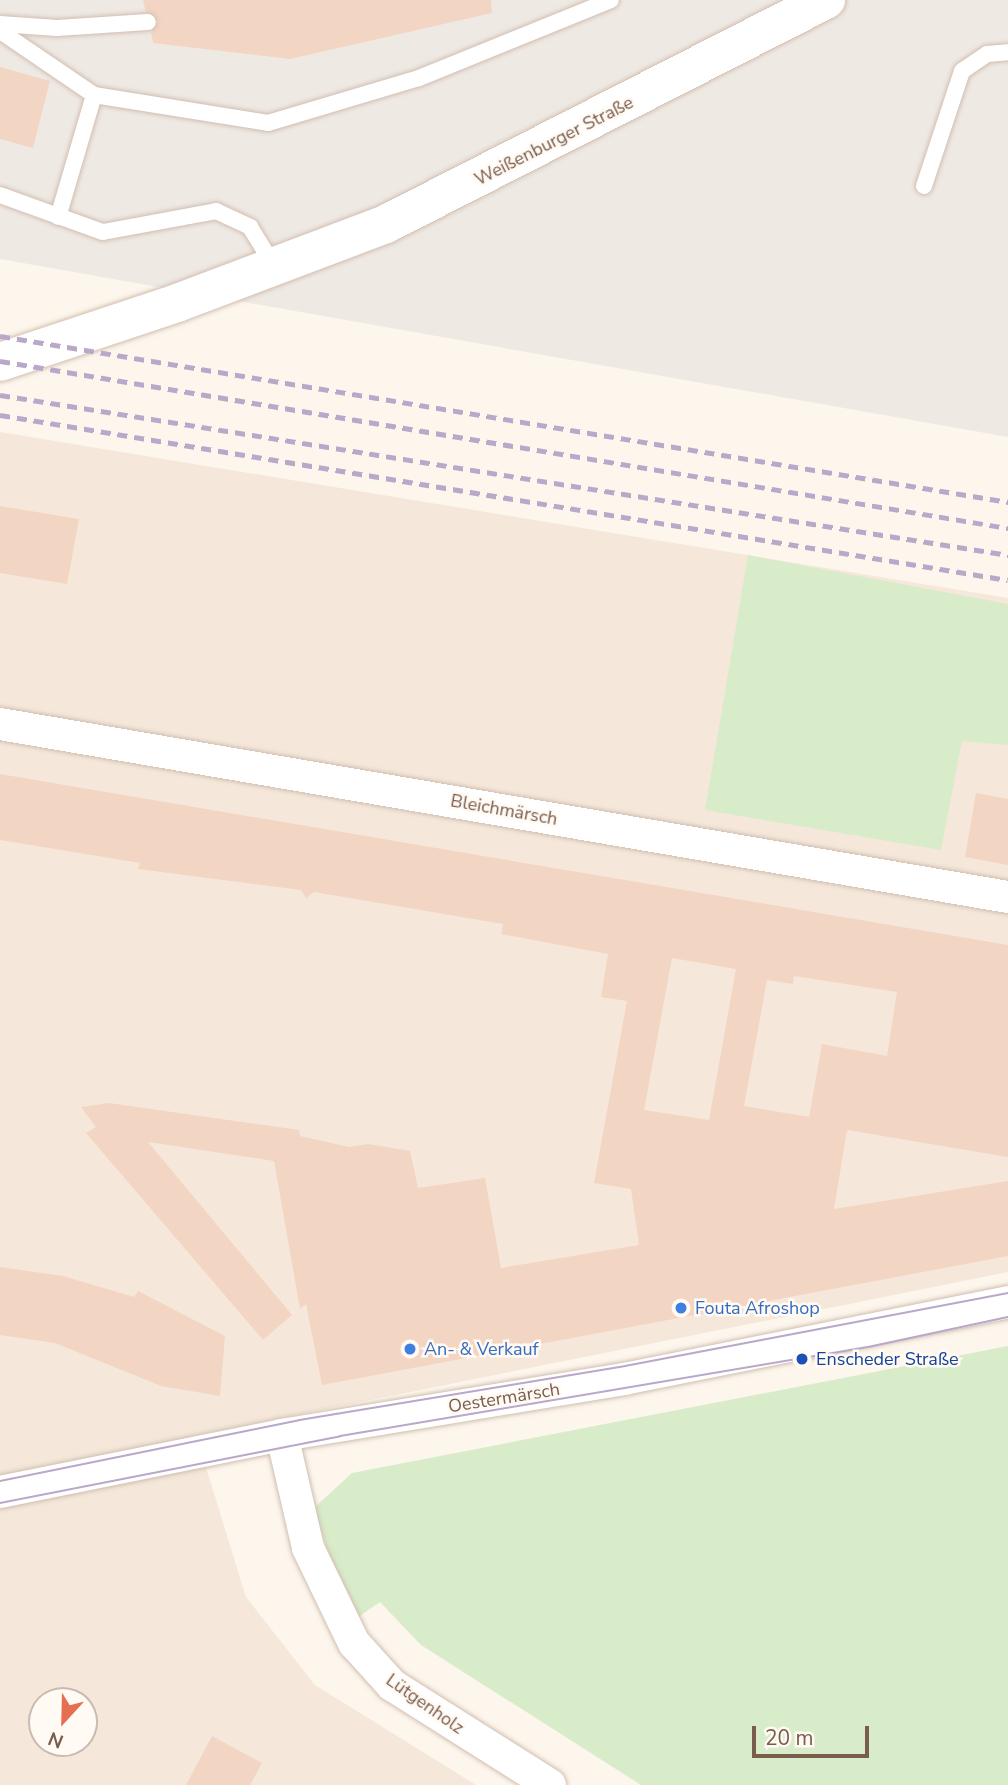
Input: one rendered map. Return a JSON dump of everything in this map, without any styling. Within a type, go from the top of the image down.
[{"type":"street","name":"Weißenburger Straße","points":[[0,362],[386,224],[469,185],[826,0]]},
{"type":"street","name":"Bleichmärsch","points":[[0,724],[1008,897]]},
{"type":"street","name":"Oestermärsch","points":[[0,1492],[282,1435],[624,1379],[1008,1302]]},
{"type":"street","name":"Lütgenholz","points":[[282,1435],[308,1548],[354,1643],[392,1685],[550,1785]]},
{"type":"lane","points":[[0,31],[94,95],[268,123],[419,78],[611,0]]},
{"type":"lane","points":[[0,24],[57,29],[148,22]]},
{"type":"lane","points":[[924,186],[962,71],[987,54],[1008,52]]},
{"type":"lane","points":[[58,217],[94,95]]},
{"type":"lane","points":[[0,195],[103,232],[216,211],[250,227],[274,266]]},
{"type":"shaded area","points":[[0,0],[1008,0],[1008,437],[0,259]]},
{"type":"shaded area","points":[[0,432],[1008,598],[1008,1272],[196,1435],[246,1597],[315,1685],[476,1785],[0,1785]]},
{"type":"green space","points":[[748,555],[1008,604],[1008,745],[962,741],[941,850],[705,810]]},
{"type":"green space","points":[[1008,1346],[1008,1785],[641,1785],[421,1645],[380,1602],[358,1617],[335,1574],[314,1508],[352,1473]]},
{"type":"building","points":[[143,0],[491,0],[492,13],[290,59],[153,43],[151,32],[158,21],[146,12]]},
{"type":"building","points":[[0,67],[50,81],[33,148],[0,139]]},
{"type":"building","points":[[0,506],[79,519],[67,584],[0,573]]},
{"type":"building","points":[[0,774],[1008,945],[1008,1157],[847,1130],[834,1209],[1008,1181],[1008,1256],[322,1385],[306,1304],[300,1309],[274,1161],[148,1142],[292,1315],[263,1340],[86,1133],[96,1127],[81,1107],[109,1103],[299,1130],[300,1136],[349,1147],[368,1144],[410,1151],[418,1188],[485,1178],[501,1268],[639,1245],[631,1189],[594,1183],[627,1001],[601,997],[608,954],[501,934],[503,924],[314,892],[306,898],[301,890],[138,869],[140,863],[0,840]],"holes":[[[672,958],[736,969],[709,1120],[644,1110]],[[794,976],[897,992],[887,1056],[822,1044],[809,1117],[744,1106],[767,980],[793,984]]]},
{"type":"building","points":[[976,793],[1008,799],[1008,865],[965,857]]},
{"type":"building","points":[[0,1267],[63,1276],[134,1297],[138,1291],[225,1336],[220,1396],[161,1386],[55,1343],[0,1335]]},
{"type":"building","points":[[212,1736],[262,1763],[250,1785],[186,1785]]},
{"type":"tram line","points":[[0,1481],[299,1420],[625,1366],[1008,1293]]},
{"type":"tram line","points":[[0,1503],[340,1436],[868,1347],[1008,1317]]},
{"type":"railway","points":[[0,336],[1008,502]]},
{"type":"railway","points":[[0,361],[1008,528]]},
{"type":"railway","points":[[0,395],[1008,555]]},
{"type":"railway","points":[[0,415],[1008,580]]},
{"type":"place","name":"Fouta Afroshop","points":[[681,1308]]},
{"type":"place","name":"An- & Verkauf","points":[[410,1349]]},
{"type":"place","name":"Enscheder Straße","points":[[802,1359]]}]
